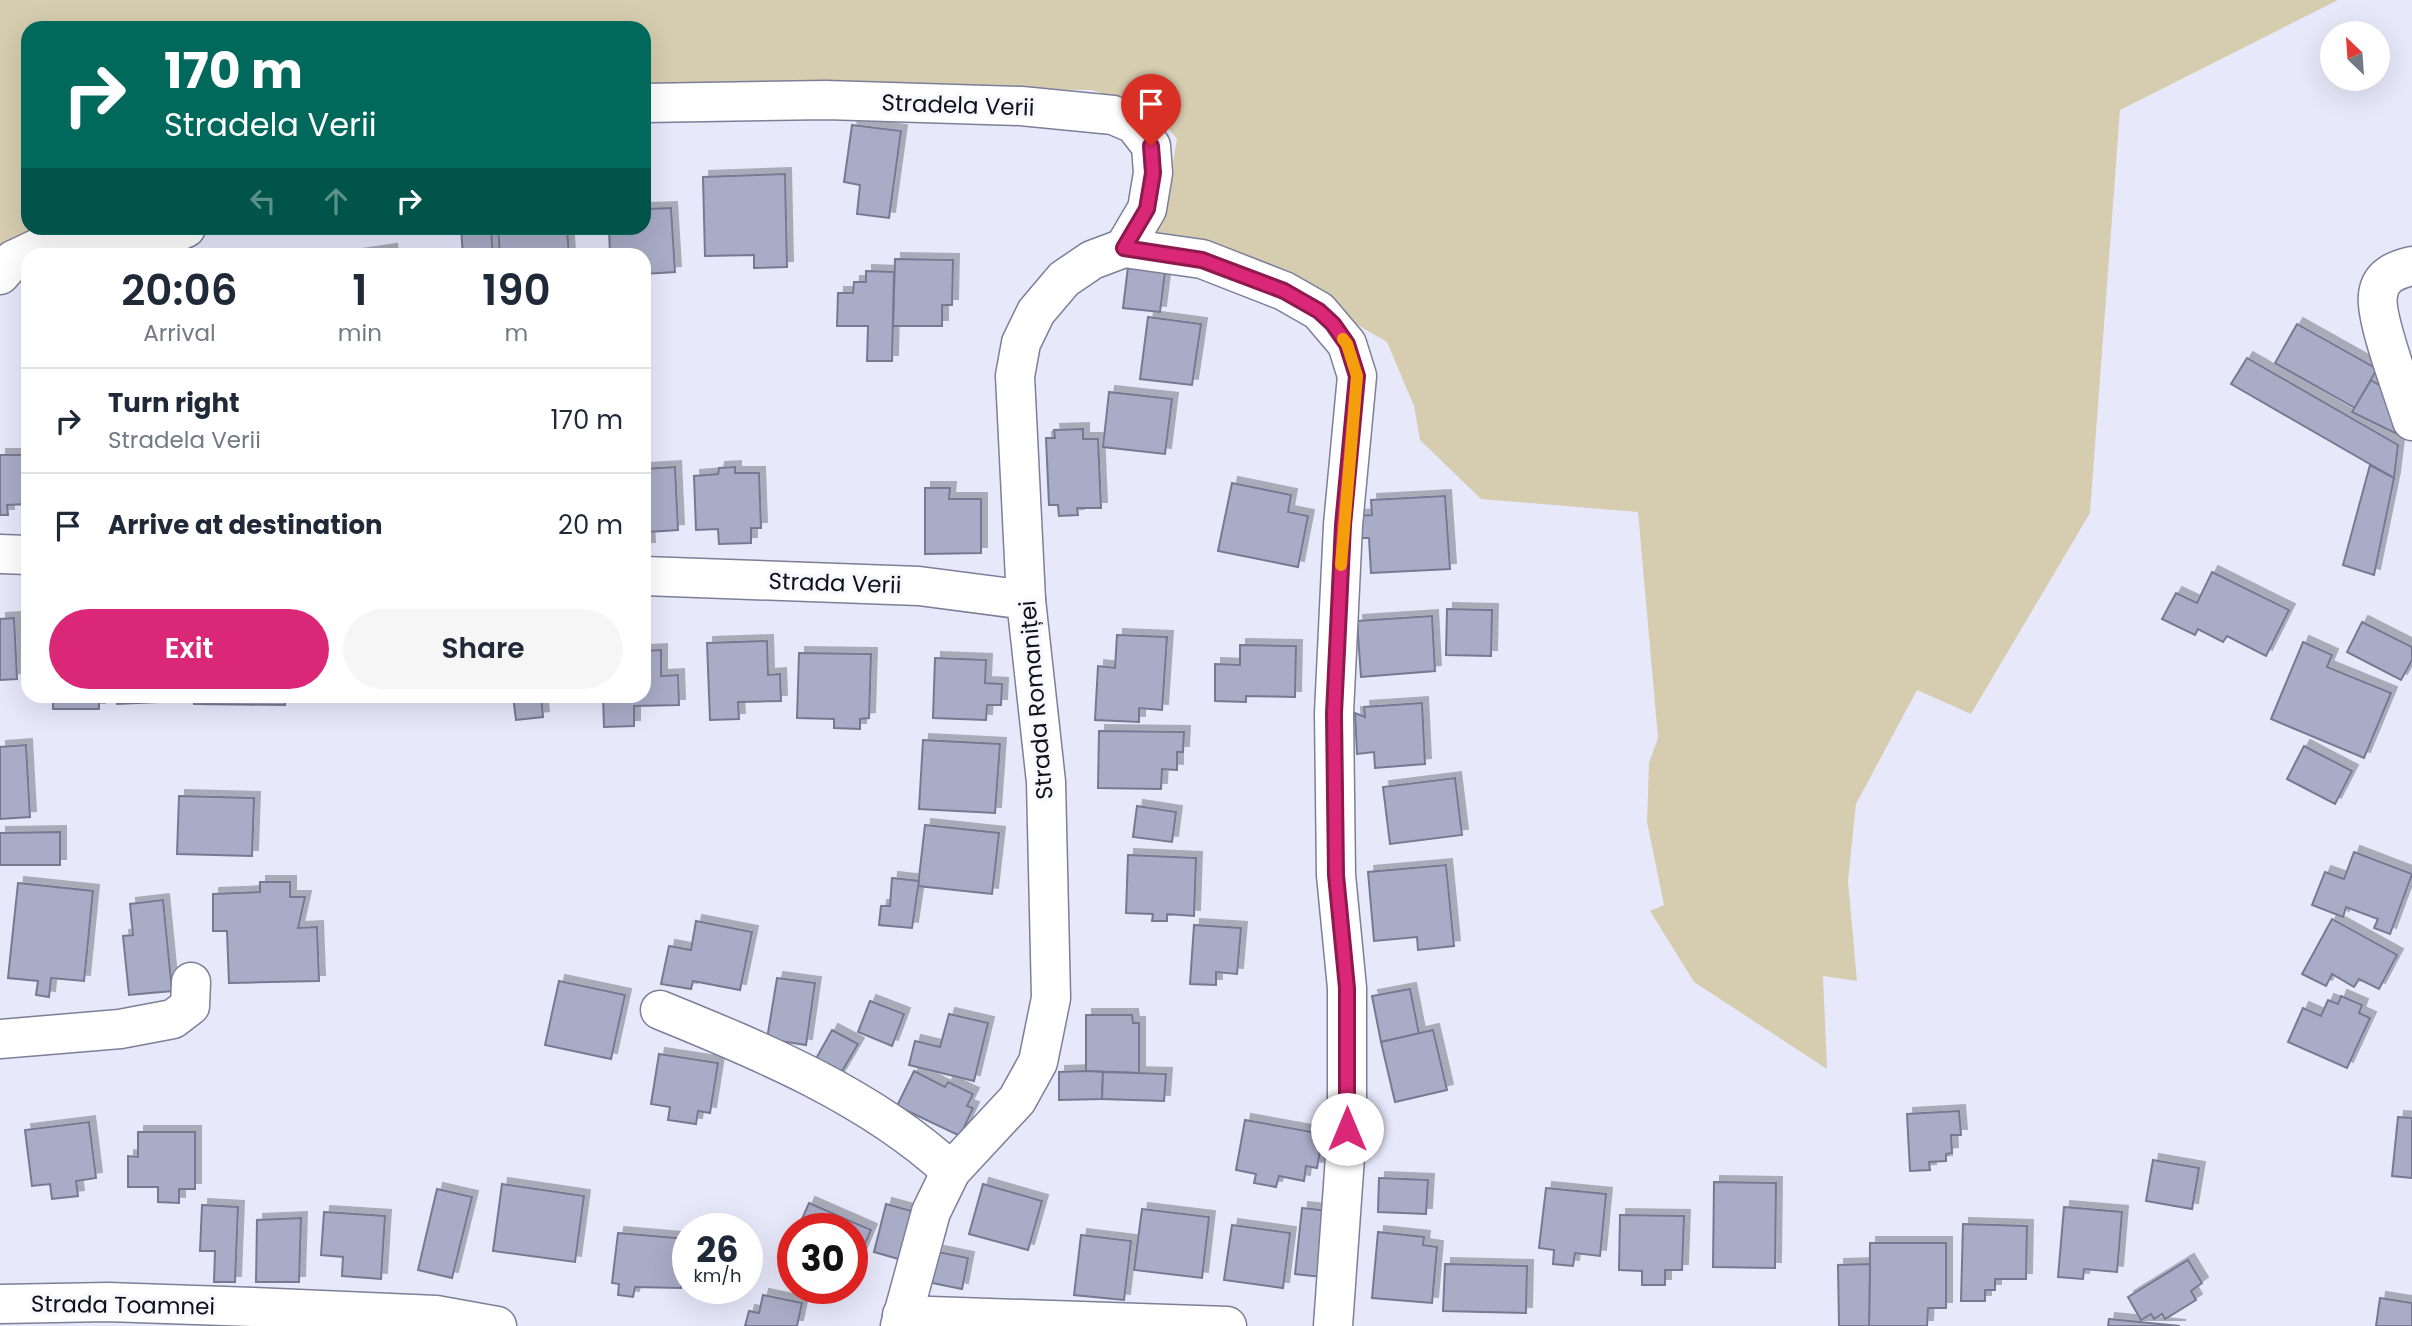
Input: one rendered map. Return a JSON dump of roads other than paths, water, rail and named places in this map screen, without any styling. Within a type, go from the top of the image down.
[{"type":"street","name":"Stradela Verii","points":[[651,103],[826,100],[1021,106],[1113,115],[1134,124],[1151,146],[1153,173],[1147,209],[1124,248]]},
{"type":"street","points":[[38,248],[51,242],[101,236],[158,241],[171,235]]},
{"type":"street","name":"Strada Romaniței","points":[[901,1320],[932,1212],[951,1171],[1017,1100],[1038,1062],[1051,998],[1046,782],[1026,600],[1015,376],[1021,343],[1036,312],[1064,279],[1092,260],[1124,248]]},
{"type":"street","points":[[1124,248],[1202,260],[1284,291],[1319,311],[1333,324],[1347,344],[1357,376],[1343,525],[1334,713],[1336,875],[1347,988],[1347,1129],[1333,1326]]},
{"type":"street","points":[[0,275],[13,260],[21,256]]},
{"type":"street","points":[[2412,267],[2391,272],[2380,288],[2378,305],[2412,421]]},
{"type":"street","points":[[0,554],[21,555]]},
{"type":"street","name":"Strada Verii","points":[[651,576],[919,586],[1026,600]]},
{"type":"street","points":[[0,1039],[120,1029],[173,1019],[190,1006],[191,982]]},
{"type":"street","points":[[660,1010],[743,1044],[876,1113],[923,1145],[951,1171]]},
{"type":"street","name":"Strada Toamnei","points":[[0,1304],[108,1302],[279,1308],[436,1315],[497,1326]]},
{"type":"street","points":[[901,1320],[1227,1326]]}]
